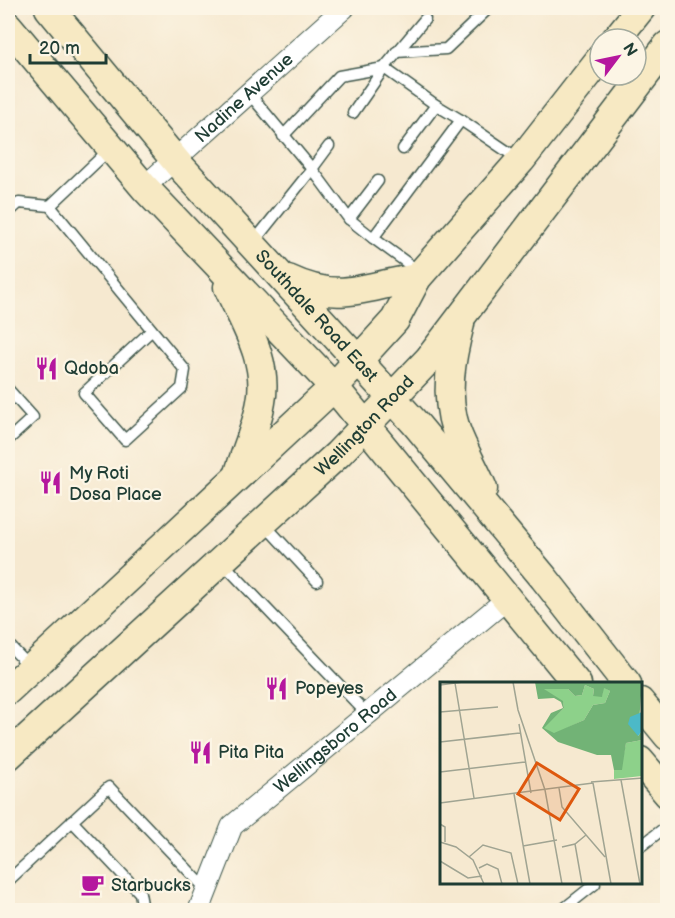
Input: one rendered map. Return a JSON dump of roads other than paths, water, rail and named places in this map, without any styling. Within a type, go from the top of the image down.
[{"type":"main road","name":"Southdale Road East","points":[[49,8],[174,159],[392,397],[494,517],[625,682]]},
{"type":"main road","points":[[626,27],[641,8]]},
{"type":"main road","name":"Southdale Road East","points":[[8,26],[144,187],[334,387],[575,682]]},
{"type":"main road","name":"Wellington Road","points":[[8,756],[338,454],[429,359],[668,45]]},
{"type":"main road","points":[[8,690],[334,387],[395,320],[419,275],[521,160],[588,74]]},
{"type":"main road","points":[[217,264],[260,360],[262,380],[262,400],[238,475]]},
{"type":"main road","points":[[281,276],[312,291],[326,292],[360,291],[419,275]]},
{"type":"main road","points":[[463,313],[450,369],[451,405],[456,429],[494,517]]},
{"type":"main road","points":[[642,704],[668,736]]},
{"type":"main road","points":[[642,763],[668,794]]},
{"type":"street","name":"Nadine Avenue","points":[[144,187],[344,8]]},
{"type":"street","name":"Wellingsboro Road","points":[[199,910],[232,826],[507,598]]},
{"type":"lane","points":[[396,52],[446,49],[489,8]]},
{"type":"lane","points":[[353,113],[396,52],[425,20]]},
{"type":"lane","points":[[284,136],[339,76],[384,68],[521,160]]},
{"type":"lane","points":[[248,92],[350,219],[419,275]]},
{"type":"lane","points":[[403,149],[436,105]]},
{"type":"lane","points":[[373,238],[461,120]]},
{"type":"lane","points":[[251,244],[330,146]]},
{"type":"lane","points":[[50,206],[112,148]]},
{"type":"lane","points":[[350,219],[378,181]]},
{"type":"lane","points":[[8,213],[19,203],[50,206],[185,370],[182,388],[124,440],[84,393],[151,331]]},
{"type":"lane","points":[[8,389],[33,417],[8,440]]},
{"type":"lane","points":[[263,523],[317,581]]},
{"type":"lane","points":[[221,561],[367,714]]},
{"type":"lane","points":[[8,644],[31,669]]},
{"type":"lane","points":[[8,881],[109,787],[206,889]]},
{"type":"lane","points":[[72,821],[140,893],[143,910]]},
{"type":"lane","points":[[642,845],[668,825]]},
{"type":"lane","points":[[562,910],[594,885]]},
{"type":"place","name":"Qdoba","points":[[46,368]]},
{"type":"place","name":"My Roti Dosa Place","points":[[51,483]]},
{"type":"place","name":"Popeyes","points":[[277,688]]},
{"type":"place","name":"Pita Pita","points":[[200,752]]},
{"type":"place","name":"Starbucks","points":[[93,885]]}]
